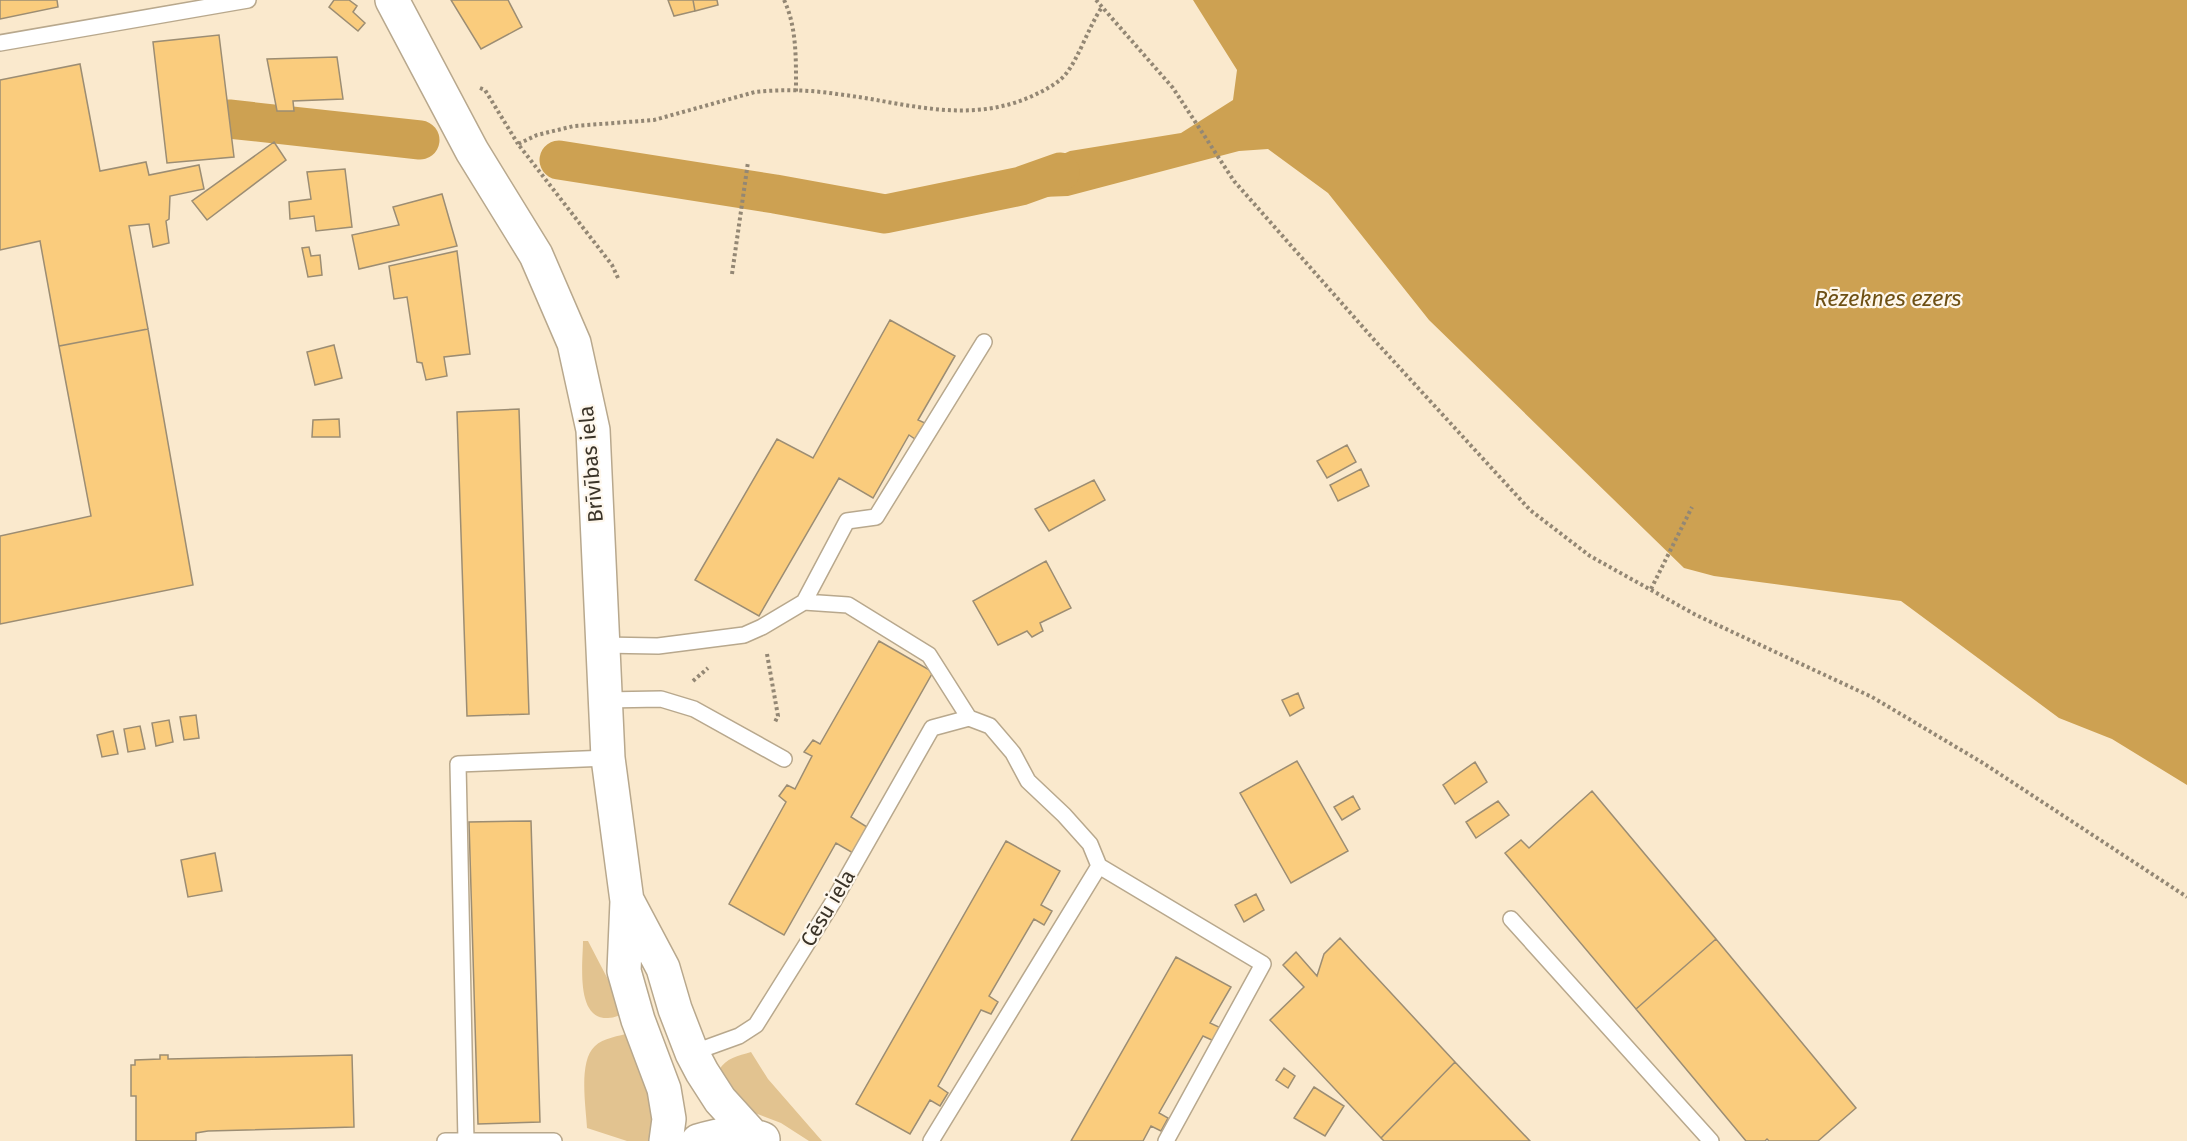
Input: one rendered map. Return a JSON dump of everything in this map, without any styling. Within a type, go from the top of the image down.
[{"type":"main road","name":"Brīvības iela","points":[[392,0],[472,151],[536,255],[574,343],[593,430],[608,758],[627,901]]},
{"type":"main road","points":[[627,901],[663,968],[675,1009],[692,1053],[720,1100],[761,1138]]},
{"type":"main road","points":[[627,901],[624,971],[638,1020],[664,1089],[669,1119],[666,1141]]},
{"type":"main road","points":[[698,1141],[720,1134],[761,1138]]},
{"type":"lane","points":[[0,42],[248,0]]},
{"type":"lane","points":[[602,645],[658,646],[744,635],[804,602],[847,521],[876,517],[984,342]]},
{"type":"lane","points":[[804,602],[848,604],[929,655],[969,718],[990,726],[1013,753],[1028,781],[1065,815],[1090,844],[1099,866],[1263,964],[1166,1141]]},
{"type":"lane","points":[[605,700],[660,699],[694,709],[784,759]]},
{"type":"lane","name":"Cēsu iela","points":[[692,1053],[739,1036],[756,1025],[833,902],[932,728],[969,718]]},
{"type":"lane","points":[[466,1141],[458,764],[608,758]]},
{"type":"lane","points":[[931,1141],[1099,866]]},
{"type":"lane","points":[[1511,919],[1712,1141]]},
{"type":"lane","points":[[445,1141],[554,1141]]},
{"type":"path","points":[[784,0],[790,13],[793,33],[796,92]]},
{"type":"path","points":[[1096,0],[1173,88],[1234,181],[1376,342],[1530,510],[1590,556],[1696,615],[1872,697],[1983,763],[2187,897]]},
{"type":"path","points":[[518,144],[537,135],[574,126],[654,120],[756,92],[772,90],[836,93],[937,110],[982,111],[1016,103],[1048,89],[1066,74],[1101,7]]},
{"type":"path","points":[[500,115],[518,144],[612,265],[618,278]]},
{"type":"path","points":[[732,274],[748,162]]},
{"type":"path","points":[[1651,589],[1692,507]]},
{"type":"path","points":[[761,746],[778,716],[762,627]]},
{"type":"shaded area","points":[[583,941],[588,941],[614,991],[622,1014],[608,1018],[597,1016],[590,1010],[583,988]]},
{"type":"shaded area","points":[[630,1033],[654,1100],[652,1141],[627,1141],[587,1128],[584,1085],[586,1062],[590,1053],[602,1041]]},
{"type":"shaded area","points":[[751,1052],[768,1079],[822,1141],[809,1141],[781,1123],[742,1108],[719,1070],[729,1060]]},
{"type":"water","name":"Rēzeknes ezers","points":[[1193,0],[2187,0],[2187,785],[2112,739],[2059,718],[1901,601],[1714,576],[1684,568],[1429,320],[1328,193],[1268,149],[1239,151],[1068,196],[1014,198],[1006,179],[1070,151],[1181,133],[1233,100],[1237,70]]},
{"type":"building","points":[[0,0],[57,0],[58,7],[0,19]]},
{"type":"building","points":[[334,0],[349,0],[357,6],[353,12],[365,23],[358,31],[329,7]]},
{"type":"building","points":[[451,0],[508,0],[522,27],[481,49]]},
{"type":"building","points":[[668,0],[693,0],[695,11],[674,16]]},
{"type":"building","points":[[693,0],[717,0],[718,5],[695,11]]},
{"type":"building","points":[[219,35],[234,157],[167,163],[153,42]]},
{"type":"building","points":[[337,57],[343,99],[293,101],[294,111],[277,111],[267,59]]},
{"type":"building","points":[[80,64],[100,171],[146,162],[149,175],[199,165],[204,189],[170,196],[169,219],[166,221],[169,243],[153,247],[149,224],[129,226],[148,329],[59,346],[40,241],[0,250],[0,80]]},
{"type":"building","points":[[274,142],[286,160],[207,220],[192,201]]},
{"type":"building","points":[[345,169],[352,227],[316,231],[314,216],[290,219],[289,202],[311,199],[307,172]]},
{"type":"building","points":[[442,194],[457,246],[359,269],[352,235],[399,225],[393,207]]},
{"type":"building","points":[[309,247],[311,256],[320,255],[322,275],[308,277],[302,248]]},
{"type":"building","points":[[457,251],[470,354],[444,357],[447,376],[426,380],[422,363],[417,362],[407,297],[394,299],[389,266]]},
{"type":"building","points":[[890,320],[955,356],[918,420],[925,423],[915,439],[909,435],[873,498],[839,478],[759,616],[695,580],[777,439],[813,458]]},
{"type":"building","points":[[148,329],[193,585],[0,624],[0,536],[91,516],[59,346]]},
{"type":"building","points":[[334,345],[342,378],[315,385],[307,352]]},
{"type":"building","points":[[519,409],[529,714],[467,716],[457,412]]},
{"type":"building","points":[[339,419],[340,437],[312,437],[313,420]]},
{"type":"building","points":[[1347,445],[1356,462],[1327,478],[1317,461]]},
{"type":"building","points":[[1361,469],[1369,486],[1338,501],[1330,485]]},
{"type":"building","points":[[1094,480],[1105,500],[1049,531],[1035,509]]},
{"type":"building","points":[[1046,561],[1071,608],[1040,623],[1043,631],[1032,637],[1027,631],[998,645],[973,601]]},
{"type":"building","points":[[879,641],[933,672],[851,817],[867,827],[853,853],[836,843],[784,935],[729,904],[786,802],[779,796],[787,785],[795,789],[812,756],[804,752],[813,740],[820,744]]},
{"type":"building","points":[[1298,693],[1304,708],[1290,716],[1282,700]]},
{"type":"building","points":[[196,715],[199,738],[184,740],[180,717]]},
{"type":"building","points":[[169,720],[173,742],[156,746],[152,723]]},
{"type":"building","points":[[140,726],[145,749],[128,752],[124,729]]},
{"type":"building","points":[[113,731],[118,754],[102,757],[97,735]]},
{"type":"building","points":[[1297,761],[1348,851],[1291,883],[1240,793]]},
{"type":"building","points":[[1475,762],[1487,782],[1455,804],[1443,785]]},
{"type":"building","points":[[1592,791],[1716,939],[1636,1009],[1505,853],[1521,840],[1529,848]]},
{"type":"building","points":[[1353,796],[1360,809],[1342,820],[1334,807]]},
{"type":"building","points":[[1498,801],[1509,815],[1476,838],[1466,822]]},
{"type":"building","points":[[531,821],[540,1122],[478,1124],[469,822]]},
{"type":"building","points":[[1006,841],[1060,871],[1041,905],[1052,911],[1044,925],[1034,919],[989,996],[998,1002],[991,1014],[981,1010],[938,1086],[948,1093],[940,1106],[930,1100],[910,1134],[856,1104]]},
{"type":"building","points":[[215,853],[222,891],[188,897],[181,860]]},
{"type":"building","points":[[1256,894],[1264,910],[1244,922],[1235,905]]},
{"type":"building","points":[[1340,938],[1455,1062],[1381,1138],[1270,1020],[1304,987],[1283,965],[1296,952],[1317,976],[1324,954]]},
{"type":"building","points":[[1716,939],[1856,1108],[1818,1141],[1769,1141],[1767,1139],[1765,1141],[1746,1141],[1636,1009]]},
{"type":"building","points":[[1176,957],[1231,987],[1210,1023],[1221,1028],[1214,1041],[1203,1036],[1159,1113],[1168,1118],[1161,1131],[1151,1126],[1143,1141],[1071,1141]]},
{"type":"building","points":[[160,1055],[168,1055],[168,1059],[352,1055],[354,1127],[208,1131],[196,1133],[196,1141],[136,1141],[136,1096],[131,1096],[131,1065],[135,1065],[135,1060],[160,1059]]},
{"type":"building","points":[[1455,1062],[1530,1141],[1384,1141],[1381,1138]]},
{"type":"building","points":[[1284,1068],[1295,1076],[1288,1088],[1276,1080]]},
{"type":"building","points":[[1314,1087],[1344,1106],[1325,1136],[1294,1118]]},
{"type":"waterway","points":[[229,119],[420,140]]},
{"type":"waterway","points":[[559,160],[885,214],[1021,186],[1060,172]]}]
